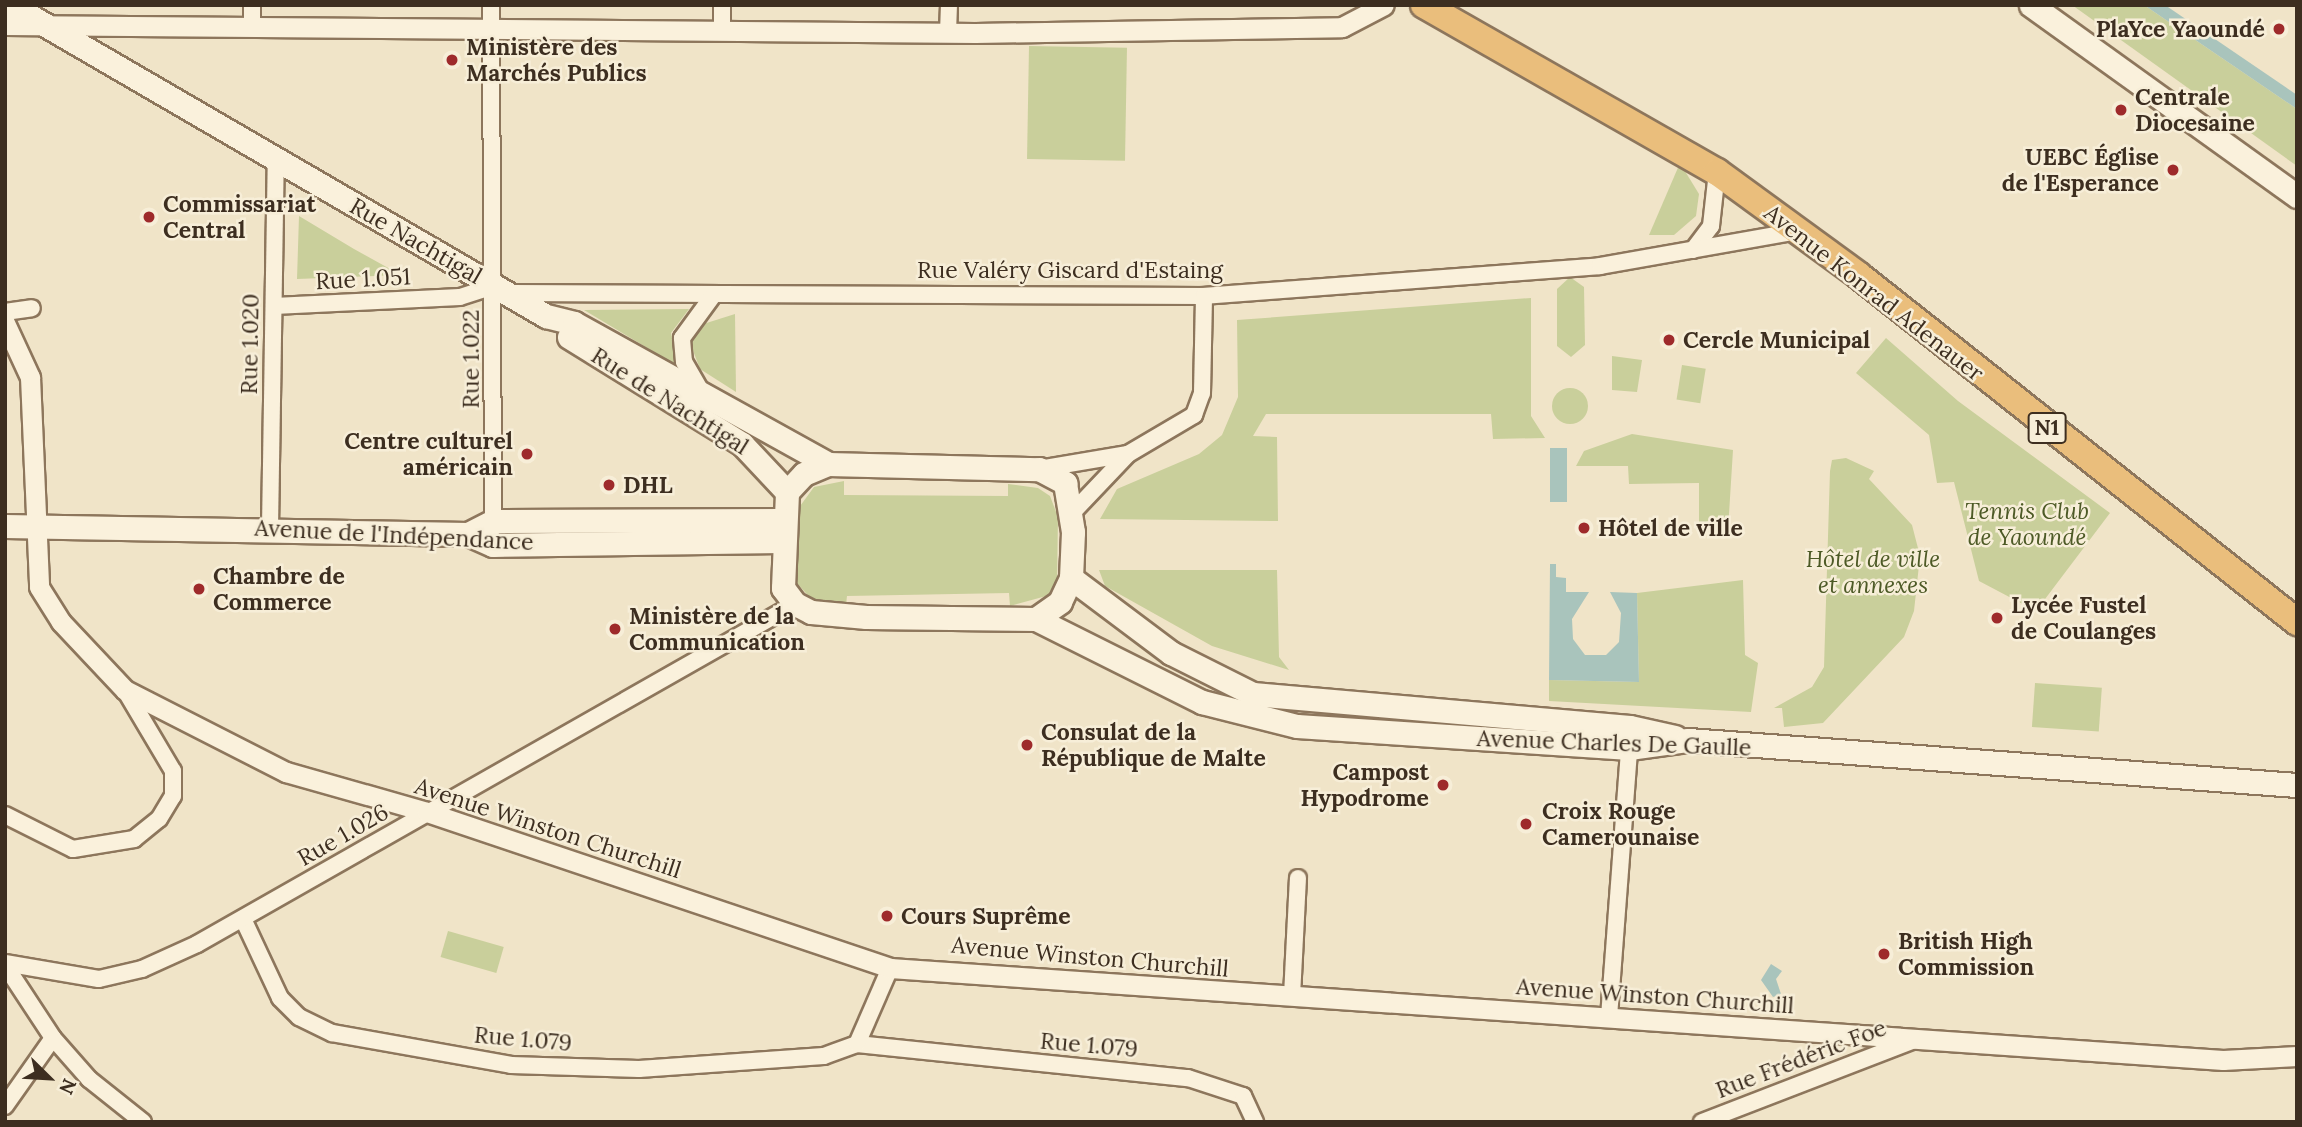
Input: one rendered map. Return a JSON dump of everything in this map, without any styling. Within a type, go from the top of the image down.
[{"type":"highway","name":"Avenue Konrad Adenauer","points":[[1424,5],[1717,172],[1799,231],[2297,622]]},
{"type":"main road","name":"Rue Nachtigal","points":[[11,5],[545,316],[574,323],[828,464]]},
{"type":"main road","points":[[2031,5],[2297,196]]},
{"type":"main road","name":"Rue de Nachtigal","points":[[545,316],[565,335],[743,444],[787,492]]},
{"type":"main road","points":[[828,464],[1039,469],[1065,483],[1074,511],[1071,578],[1060,602],[1036,619],[866,617],[811,612],[794,604],[783,588],[782,530],[787,492],[804,474],[828,464]]},
{"type":"main road","name":"Avenue de l'Indépendance","points":[[468,534],[493,521],[782,530]]},
{"type":"main road","name":"Avenue de l'Indépendance","points":[[5,526],[270,528],[468,534],[494,545],[782,530]]},
{"type":"main road","name":"Avenue Charles De Gaulle","points":[[1071,578],[1171,653],[1253,694],[1630,737]]},
{"type":"main road","name":"Avenue Charles De Gaulle","points":[[1036,619],[1239,715],[1297,726],[1688,740],[2297,785]]},
{"type":"street","name":"Rue 1.022","points":[[491,5],[500,290],[494,545]]},
{"type":"street","points":[[722,5],[722,31]]},
{"type":"street","points":[[948,33],[949,5]]},
{"type":"street","points":[[5,24],[43,25],[252,15],[491,27],[948,33],[1342,27],[1384,5]]},
{"type":"street","name":"Rue 1.020","points":[[270,528],[276,160]]},
{"type":"street","points":[[1693,250],[1712,226],[1717,172]]},
{"type":"street","name":"Rue Valéry Giscard d'Estaing","points":[[500,290],[712,296],[1204,296],[1600,266],[1799,231]]},
{"type":"street","name":"Rue 1.051","points":[[274,306],[460,297],[500,290]]},
{"type":"street","points":[[704,396],[684,362],[682,338],[712,296]]},
{"type":"street","points":[[1074,511],[1128,454],[1194,415],[1199,405],[1204,296]]},
{"type":"street","points":[[5,312],[32,308]]},
{"type":"street","name":"Avenue Winston Churchill","points":[[5,323],[30,377],[32,526],[39,587],[61,622],[125,690],[286,772],[427,812],[890,968],[1006,971],[1292,996],[2223,1060],[2297,1056]]},
{"type":"street","points":[[1039,469],[1128,454]]},
{"type":"street","name":"Rue 1.026","points":[[5,964],[99,979],[142,969],[243,921],[427,812],[794,604]]},
{"type":"street","points":[[5,815],[73,849],[134,839],[159,819],[173,796],[173,771],[125,690]]},
{"type":"street","points":[[1609,1017],[1630,737]]},
{"type":"street","points":[[1292,996],[1298,878]]},
{"type":"street","name":"Rue 1.079","points":[[243,921],[280,998],[299,1017],[332,1033],[511,1065],[639,1069],[824,1056],[857,1044],[1188,1077],[1243,1096],[1255,1122]]},
{"type":"street","points":[[5,964],[53,1038],[89,1079],[143,1122]]},
{"type":"street","points":[[857,1044],[890,968]]},
{"type":"street","points":[[5,1106],[53,1038]]},
{"type":"street","name":"Rue Frédéric Foe","points":[[1702,1122],[1916,1039]]},
{"type":"green space","points":[[2072,5],[2144,5],[2297,109],[2297,166]]},
{"type":"green space","points":[[1029,46],[1127,48],[1125,161],[1027,159]]},
{"type":"green space","points":[[1680,163],[1699,194],[1696,216],[1674,235],[1649,235]]},
{"type":"green space","points":[[299,216],[354,249],[401,275],[297,279]]},
{"type":"green space","points":[[1570,277],[1584,287],[1585,345],[1571,357],[1557,346],[1557,289]]},
{"type":"green space","points":[[1531,298],[1531,416],[1545,438],[1493,439],[1491,414],[1266,414],[1253,436],[1277,437],[1278,521],[1100,519],[1117,489],[1199,454],[1222,435],[1238,397],[1237,320]]},
{"type":"green space","points":[[689,309],[671,333],[679,367],[584,310]]},
{"type":"green space","points":[[735,314],[736,392],[700,369],[689,340],[697,326]]},
{"type":"green space","name":"Tennis Club de Yaoundé","points":[[1886,338],[1958,401],[2110,513],[2036,611],[1979,581],[1954,482],[1937,483],[1929,435],[1856,373]]},
{"type":"green space","points":[[1612,356],[1642,360],[1637,392],[1612,390]]},
{"type":"green space","points":[[1682,365],[1706,369],[1700,403],[1677,400]]},
{"type":"green space","points":[[1570,388],[1583,393],[1588,406],[1583,419],[1570,424],[1557,419],[1552,406],[1557,393]]},
{"type":"green space","points":[[1632,434],[1733,450],[1728,530],[1699,529],[1699,483],[1629,484],[1628,466],[1576,466],[1584,451]]},
{"type":"green space","name":"Hôtel de ville et annexes","points":[[1846,458],[1874,471],[1869,479],[1912,525],[1920,556],[1914,611],[1904,637],[1823,723],[1784,727],[1782,708],[1774,708],[1812,687],[1824,667],[1830,471],[1832,460]]},
{"type":"green space","points":[[844,481],[844,495],[1008,496],[1008,484],[1038,488],[1050,496],[1058,517],[1057,582],[1050,595],[1010,606],[1009,593],[847,596],[846,605],[812,600],[796,582],[795,513],[814,487]]},
{"type":"green space","points":[[1099,570],[1277,570],[1279,657],[1289,670],[1212,646],[1105,586]]},
{"type":"green space","points":[[1743,580],[1745,655],[1758,663],[1751,712],[1549,701],[1549,680],[1639,682],[1637,593]]},
{"type":"green space","points":[[2035,683],[2102,688],[2099,732],[2032,727]]},
{"type":"green space","points":[[448,931],[504,947],[496,973],[441,957]]},
{"type":"water","points":[[2144,5],[2165,5],[2297,95],[2297,109]]},
{"type":"water","points":[[1550,448],[1567,448],[1567,502],[1550,502]]},
{"type":"water","points":[[1550,564],[1556,564],[1556,577],[1566,578],[1566,592],[1589,592],[1572,619],[1573,639],[1585,655],[1606,655],[1619,642],[1621,613],[1610,592],[1637,593],[1639,682],[1549,680]]},
{"type":"water","points":[[1771,964],[1782,971],[1776,979],[1781,994],[1773,997],[1761,980]]},
{"type":"place","name":"PlaYce Yaoundé","points":[[2279,29]]},
{"type":"place","name":"Ministère des Marchés Publics","points":[[452,60]]},
{"type":"place","name":"Centrale Diocesaine","points":[[2121,110]]},
{"type":"place","name":"UEBC Église de l'Esperance","points":[[2173,170]]},
{"type":"place","name":"Commissariat Central","points":[[149,217]]},
{"type":"place","name":"Cercle Municipal","points":[[1669,340]]},
{"type":"place","name":"Centre culturel américain","points":[[527,454]]},
{"type":"place","name":"DHL","points":[[609,485]]},
{"type":"place","name":"Hôtel de ville","points":[[1584,528]]},
{"type":"place","name":"Chambre de Commerce","points":[[199,589]]},
{"type":"place","name":"Lycée Fustel de Coulanges","points":[[1997,618]]},
{"type":"place","name":"Ministère de la Communication","points":[[615,629]]},
{"type":"place","name":"Consulat de la République de Malte","points":[[1027,745]]},
{"type":"place","name":"Campost Hypodrome","points":[[1443,785]]},
{"type":"place","name":"Croix Rouge Camerounaise","points":[[1526,824]]},
{"type":"place","name":"Cours Suprême","points":[[887,916]]},
{"type":"place","name":"British High Commission","points":[[1884,954]]}]
